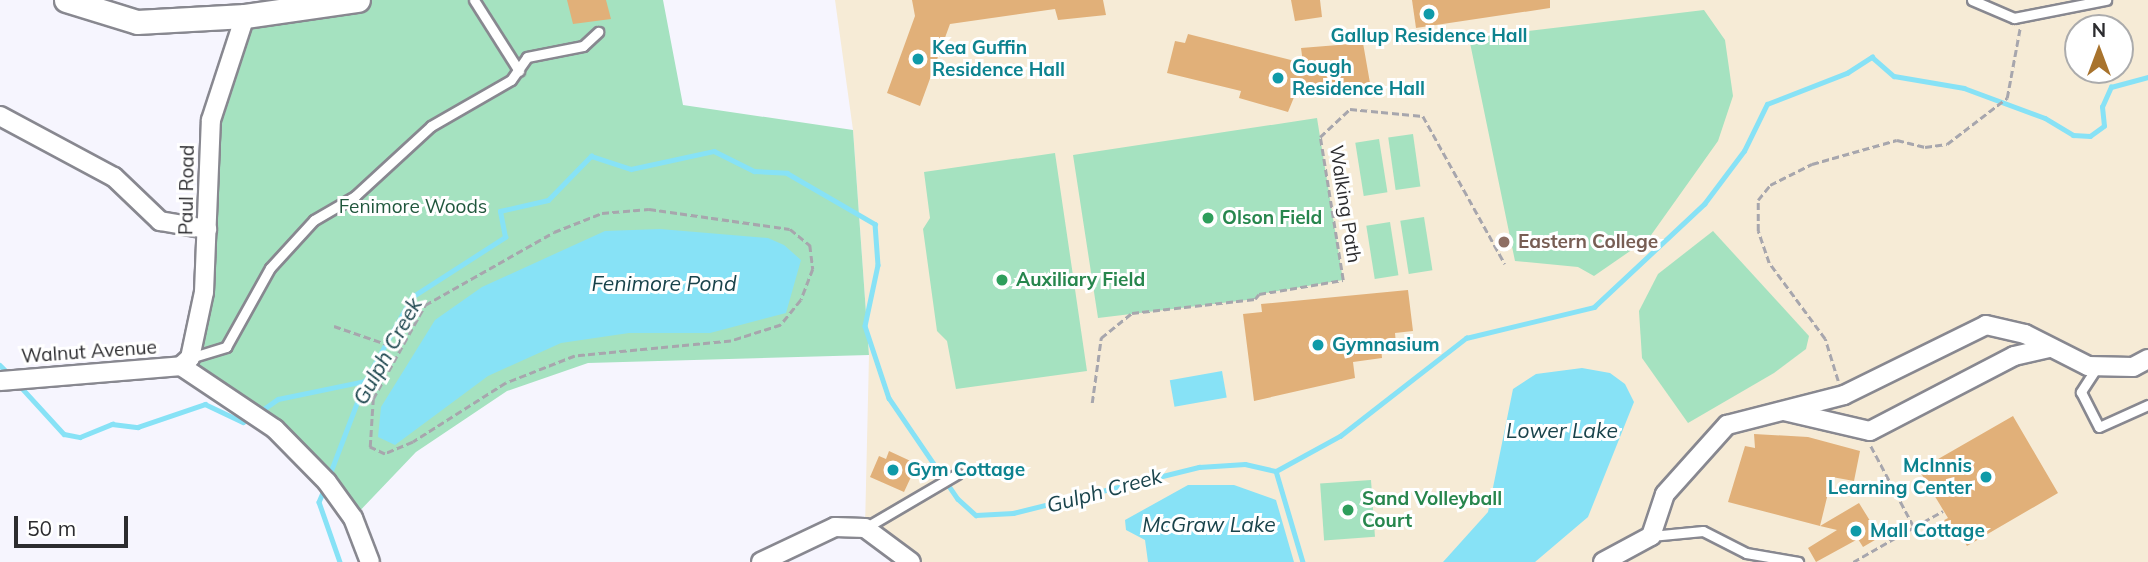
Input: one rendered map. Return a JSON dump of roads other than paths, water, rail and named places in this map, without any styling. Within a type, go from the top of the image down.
[{"type":"street","points":[[66,0],[137,22],[248,8],[358,0]]},
{"type":"street","name":"Paul Road","points":[[186,362],[204,292],[211,120],[248,8]]},
{"type":"street","points":[[0,116],[114,177],[160,220],[207,229]]},
{"type":"street","points":[[1603,562],[1651,536],[1665,494],[1703,447],[1727,425],[1844,395],[1986,325],[2025,334],[2049,348],[2096,367],[2133,367],[2148,359]]},
{"type":"street","points":[[1778,410],[1870,431],[2014,356],[2049,348]]},
{"type":"street","points":[[186,362],[275,429],[327,482],[353,518],[370,562]]},
{"type":"street","name":"Walnut Avenue","points":[[0,381],[186,362]]},
{"type":"street","points":[[761,562],[835,527],[865,528],[911,562]]},
{"type":"lane","points":[[474,0],[519,71]]},
{"type":"lane","points":[[1972,0],[2020,18],[2106,0]]},
{"type":"lane","points":[[186,362],[226,347],[270,268],[314,220],[355,196],[431,127],[519,71],[527,57],[583,46],[598,32]]},
{"type":"lane","points":[[2096,367],[2081,392],[2099,427],[2148,405]]},
{"type":"lane","points":[[865,528],[957,474]]},
{"type":"lane","points":[[1651,536],[1703,531],[1746,553],[1798,562]]},
{"type":"water","name":"Fenimore Pond","points":[[660,229],[768,238],[784,245],[801,260],[786,313],[710,333],[629,333],[561,343],[488,376],[395,445],[378,437],[381,407],[435,320],[482,287],[605,231]]},
{"type":"water","name":"Lower Lake","points":[[1582,368],[1610,373],[1625,384],[1634,402],[1588,517],[1535,562],[1443,562],[1488,512],[1513,389],[1536,374]]},
{"type":"water","points":[[1222,371],[1227,398],[1174,407],[1170,380]]},
{"type":"water","name":"McGraw Lake","points":[[1188,485],[1234,485],[1276,500],[1294,562],[1148,562],[1145,540],[1126,530],[1125,520]]},
{"type":"waterway","name":"Gulph Creek","points":[[329,476],[365,381],[412,297],[505,237],[500,211],[548,200],[591,156],[631,169],[714,151],[754,171],[787,173],[875,224],[878,265],[865,326],[889,398],[958,499],[976,515],[1013,513],[1199,467],[1245,464],[1276,471],[1340,436],[1466,338],[1594,307],[1704,204],[1744,151],[1767,104],[1847,73],[1872,57],[1894,76],[1964,88],[2045,118],[2073,135],[2090,136],[2104,126],[2102,107],[2111,87],[2148,77]]},
{"type":"waterway","points":[[0,365],[9,374]]},
{"type":"waterway","points":[[258,413],[278,399],[365,381]]},
{"type":"waterway","points":[[20,386],[64,434],[80,437],[112,424],[138,427],[205,404],[243,422],[250,418]]},
{"type":"waterway","points":[[1276,471],[1303,562]]},
{"type":"waterway","name":"Gulph Creek","points":[[325,488],[319,502],[340,562]]},
{"type":"place","name":"Gallup Residence Hall","points":[[1429,14]]},
{"type":"place","name":"Kea Guffin Residence Hall","points":[[918,59]]},
{"type":"place","name":"Gough Residence Hall","points":[[1278,78]]},
{"type":"place","name":"Olson Field","points":[[1208,218]]},
{"type":"place","name":"Eastern College","points":[[1504,242]]},
{"type":"place","name":"Auxiliary Field","points":[[1002,280]]},
{"type":"place","name":"Gymnasium","points":[[1318,345]]},
{"type":"place","name":"Gym Cottage","points":[[893,470]]},
{"type":"place","name":"McInnis Learning Center","points":[[1986,477]]},
{"type":"place","name":"Sand Volleyball Court","points":[[1348,510]]},
{"type":"place","name":"Mall Cottage","points":[[1856,531]]},
{"type":"park label","name":"Fenimore Woods","points":[[413,207]]}]
